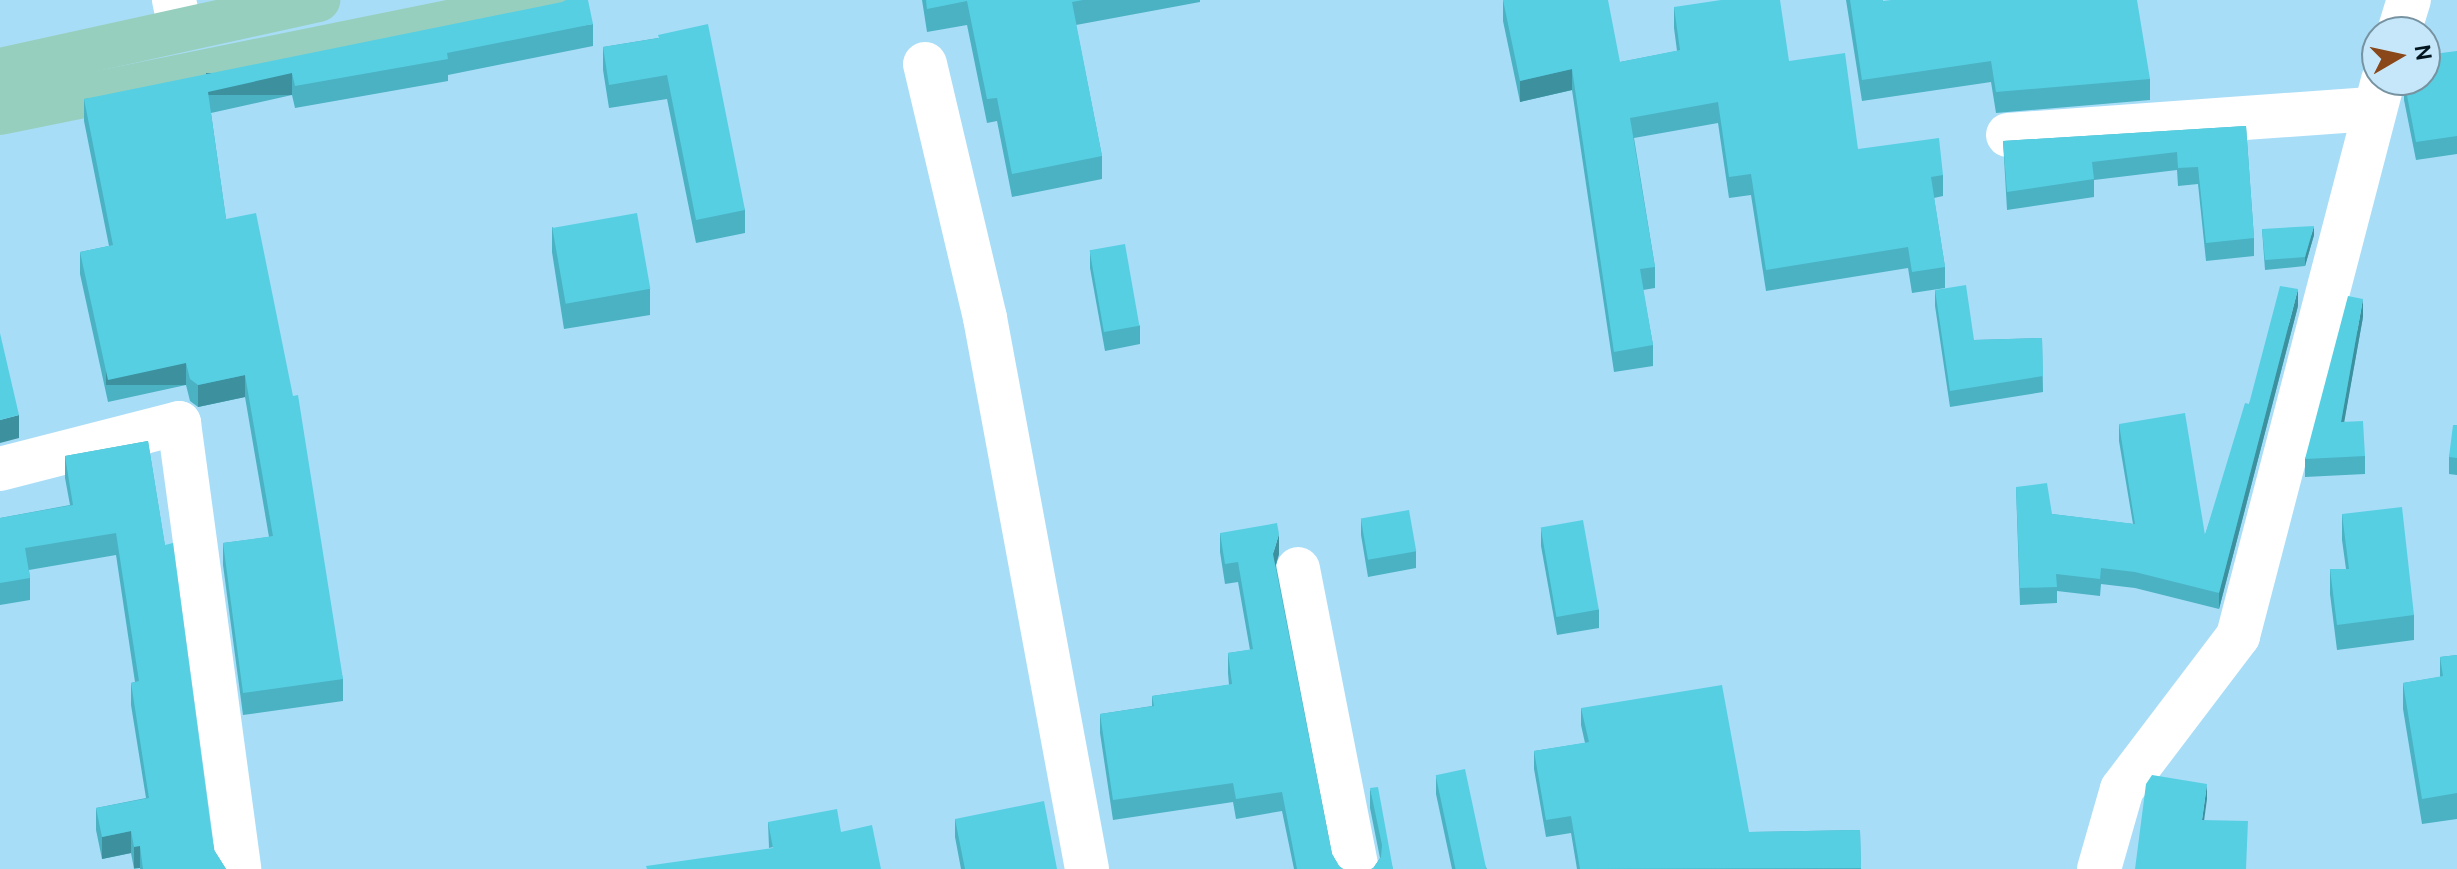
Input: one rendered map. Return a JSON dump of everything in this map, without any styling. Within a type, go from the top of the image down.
[{"type":"main road","points":[[0,70],[177,15],[318,0]]},
{"type":"main road","points":[[0,113],[557,0]]},
{"type":"street","points":[[925,64],[985,318],[1087,869]]},
{"type":"street","points":[[2008,135],[2369,96]]},
{"type":"street","points":[[2099,869],[2122,789],[2238,636],[2378,96]]},
{"type":"street","points":[[0,469],[179,423],[239,869]]},
{"type":"street","points":[[1298,569],[1357,869]]},
{"type":"building","points":[[566,0],[588,0],[593,24],[447,53],[448,59],[295,86],[292,73],[208,92],[226,219],[256,213],[293,396],[298,395],[343,679],[243,693],[223,543],[273,536],[245,375],[198,385],[190,379],[186,363],[108,380],[80,252],[113,245],[84,99]]},
{"type":"building","points":[[926,0],[1083,0],[1072,2],[1102,156],[1012,174],[997,98],[987,99],[967,1],[927,9]]},
{"type":"building","points":[[1503,0],[1608,0],[1620,62],[1680,50],[1674,7],[1721,0],[1780,0],[1789,61],[1845,53],[1858,149],[1939,138],[1943,175],[1931,177],[1945,267],[1912,272],[1908,247],[1766,270],[1751,174],[1729,177],[1718,102],[1630,118],[1655,267],[1640,269],[1653,345],[1614,352],[1572,69],[1520,81]]},
{"type":"building","points":[[1850,0],[2137,0],[2150,79],[1996,92],[1991,61],[1862,80]]},
{"type":"building","points":[[708,24],[745,210],[696,220],[667,75],[609,85],[603,47],[659,38],[658,35]]},
{"type":"building","points":[[2457,51],[2457,136],[2416,142],[2407,96],[2441,96],[2441,53]]},
{"type":"building","points":[[2246,126],[2254,238],[2206,243],[2198,167],[2178,168],[2177,152],[2092,162],[2094,179],[2007,192],[2003,141]]},
{"type":"building","points":[[637,213],[650,289],[566,304],[552,228]]},
{"type":"building","points":[[2314,226],[2305,257],[2265,260],[2262,229]]},
{"type":"building","points":[[1125,244],[1139,326],[1104,332],[1090,250]]},
{"type":"building","points":[[1966,285],[1974,340],[2042,338],[2043,376],[1950,391],[1935,290]]},
{"type":"building","points":[[2280,286],[2298,289],[2219,593],[2135,572],[2101,568],[2100,579],[2056,574],[2057,587],[2020,588],[2016,487],[2047,483],[2052,514],[2135,524],[2119,424],[2185,413],[2205,535],[2245,403],[2249,404]]},
{"type":"building","points":[[2348,296],[2363,299],[2341,422],[2363,421],[2365,456],[2305,459]]},
{"type":"building","points":[[0,333],[19,415],[0,420]]},
{"type":"building","points":[[2453,425],[2457,425],[2457,458],[2449,457]]},
{"type":"building","points":[[148,441],[165,545],[173,543],[214,850],[226,869],[143,869],[140,846],[134,847],[131,831],[102,837],[96,808],[149,798],[131,683],[139,681],[116,533],[25,548],[30,578],[0,583],[0,518],[73,505],[65,456]]},
{"type":"building","points":[[2402,507],[2414,615],[2337,625],[2330,569],[2349,569],[2342,514]]},
{"type":"building","points":[[1409,510],[1416,551],[1368,560],[1361,519]]},
{"type":"building","points":[[1583,520],[1599,610],[1556,617],[1541,527]]},
{"type":"building","points":[[1277,523],[1279,534],[1273,554],[1332,854],[1343,869],[1297,869],[1282,792],[1236,799],[1233,783],[1113,800],[1100,714],[1154,706],[1152,696],[1232,684],[1228,653],[1253,649],[1238,562],[1225,564],[1220,533]]},
{"type":"building","points":[[2457,655],[2457,793],[2422,799],[2403,683],[2443,676],[2440,657]]},
{"type":"building","points":[[1722,685],[1749,832],[1860,830],[1861,868],[1580,869],[1571,816],[1546,820],[1534,751],[1589,742],[1581,708]]},
{"type":"building","points":[[1465,769],[1486,869],[1456,869],[1436,775]]},
{"type":"building","points":[[2152,775],[2207,784],[2202,820],[2248,821],[2246,869],[2135,869],[2146,784]]},
{"type":"building","points":[[1378,787],[1393,869],[1371,869],[1381,857],[1382,845],[1370,788]]},
{"type":"building","points":[[1044,801],[1057,869],[965,869],[955,819]]},
{"type":"building","points":[[837,809],[841,832],[872,825],[881,869],[647,869],[646,866],[773,848],[768,822]]}]
